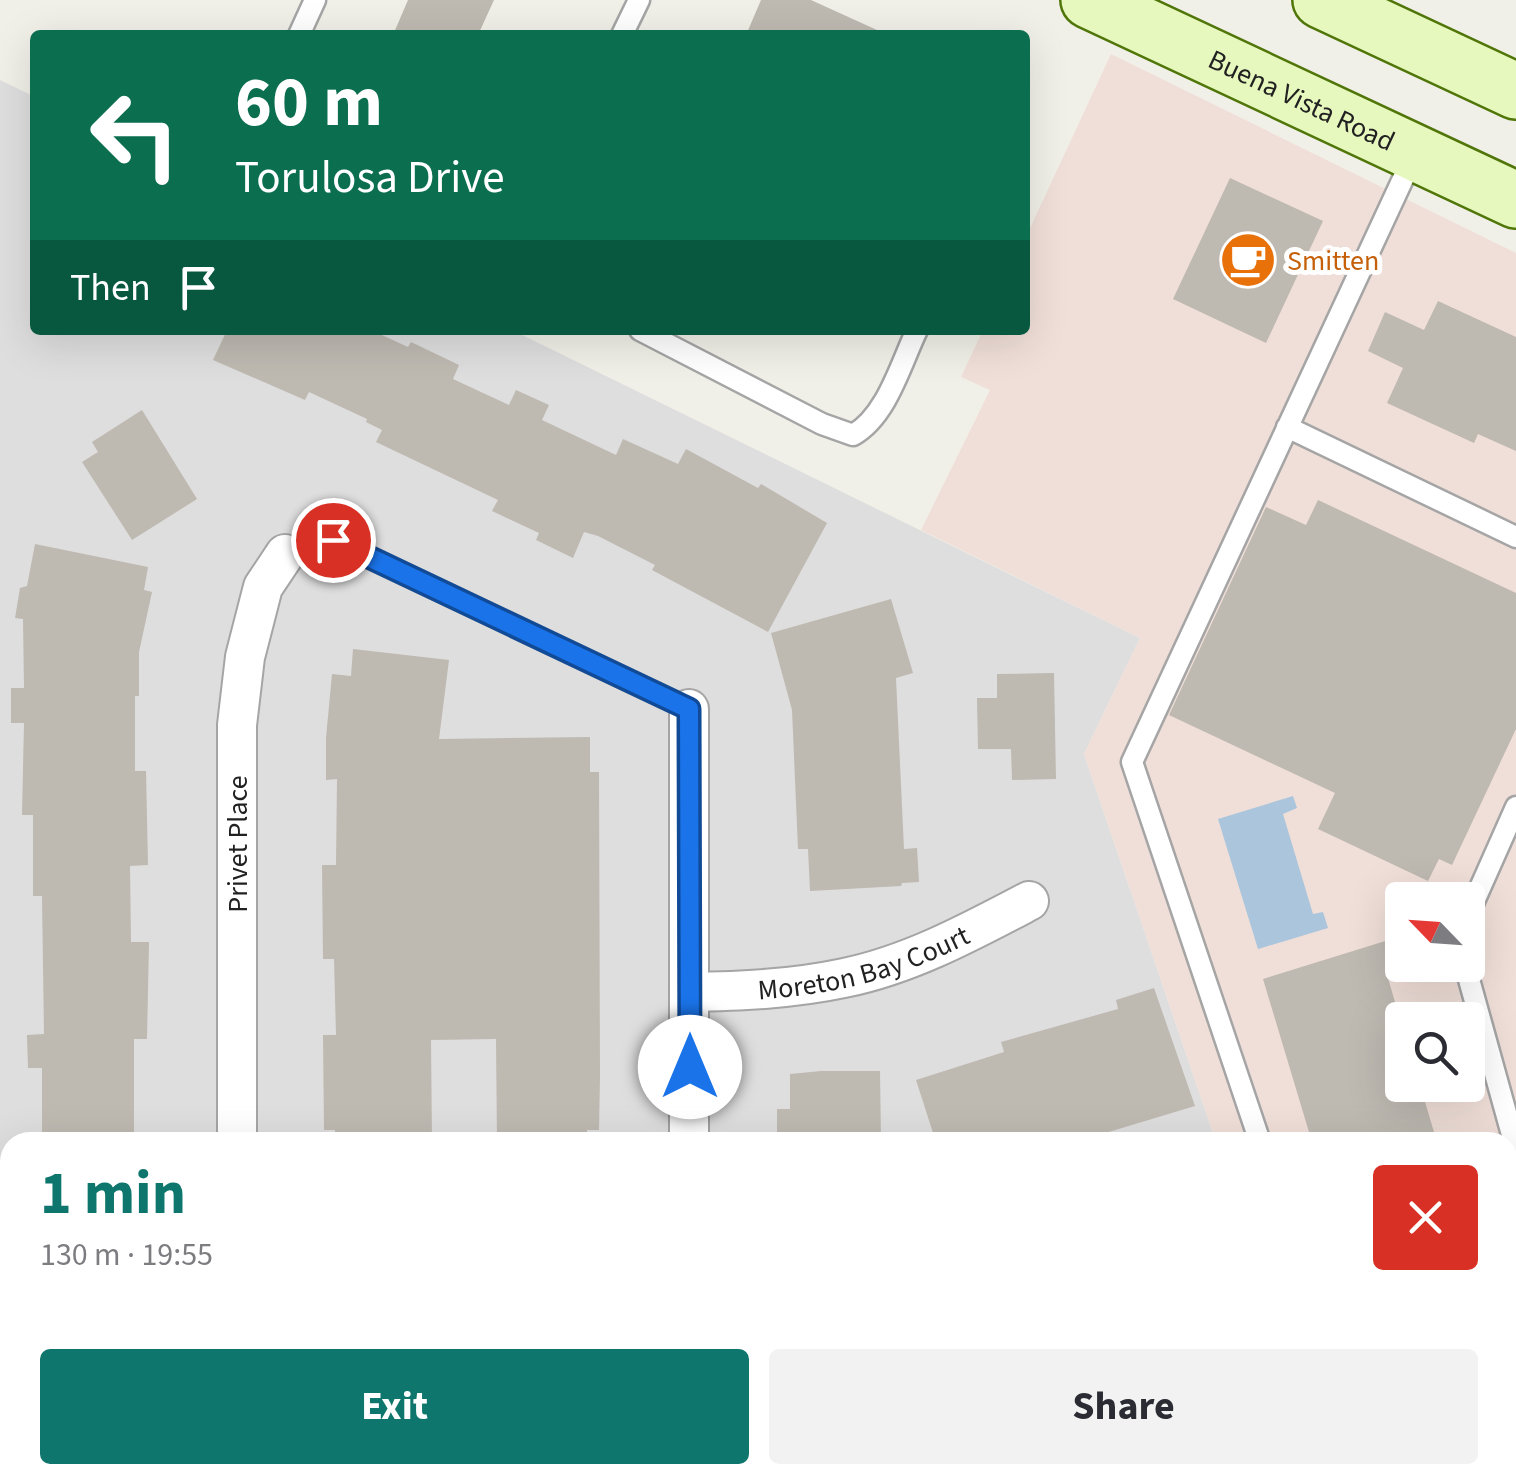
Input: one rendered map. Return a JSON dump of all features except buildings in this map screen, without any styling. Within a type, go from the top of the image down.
[{"type":"main road","name":"Buena Vista Road","points":[[1090,0],[1516,200]]},
{"type":"main road","points":[[1320,0],[1516,91]]},
{"type":"street","name":"Privet Place","points":[[237,1132],[237,725],[245,657],[263,588],[284,554]]},
{"type":"street","points":[[689,709],[690,1132]]},
{"type":"street","name":"Moreton Bay Court","points":[[690,992],[773,990],[846,978],[916,956],[1030,902]]},
{"type":"lane","points":[[301,30],[315,0]]},
{"type":"lane","points":[[624,30],[638,0]]},
{"type":"lane","points":[[1257,1132],[1132,762],[1414,153]]},
{"type":"lane","points":[[650,335],[822,424],[853,434],[867,427],[878,411],[915,335]]},
{"type":"lane","points":[[1287,427],[1516,537]]},
{"type":"lane","points":[[284,554],[333,540],[689,709]]},
{"type":"lane","points":[[1483,882],[1516,807]]},
{"type":"lane","points":[[1471,982],[1512,1132]]},
{"type":"shaded area","points":[[1111,54],[1516,253],[1516,1132],[1213,1132],[1084,754],[1140,638],[921,530],[990,390],[961,377],[981,335],[1030,335],[1030,228]]},
{"type":"shaded area","points":[[0,80],[30,95],[30,335],[522,335],[1140,638],[1084,754],[1213,1132],[0,1132]]},
{"type":"water","points":[[1293,796],[1297,808],[1283,814],[1313,914],[1323,912],[1328,928],[1258,949],[1218,819]]},
{"type":"place","name":"Smitten","points":[[1248,260]]},
{"type":"route","points":[[333,540],[689,709],[690,1067]]}]
